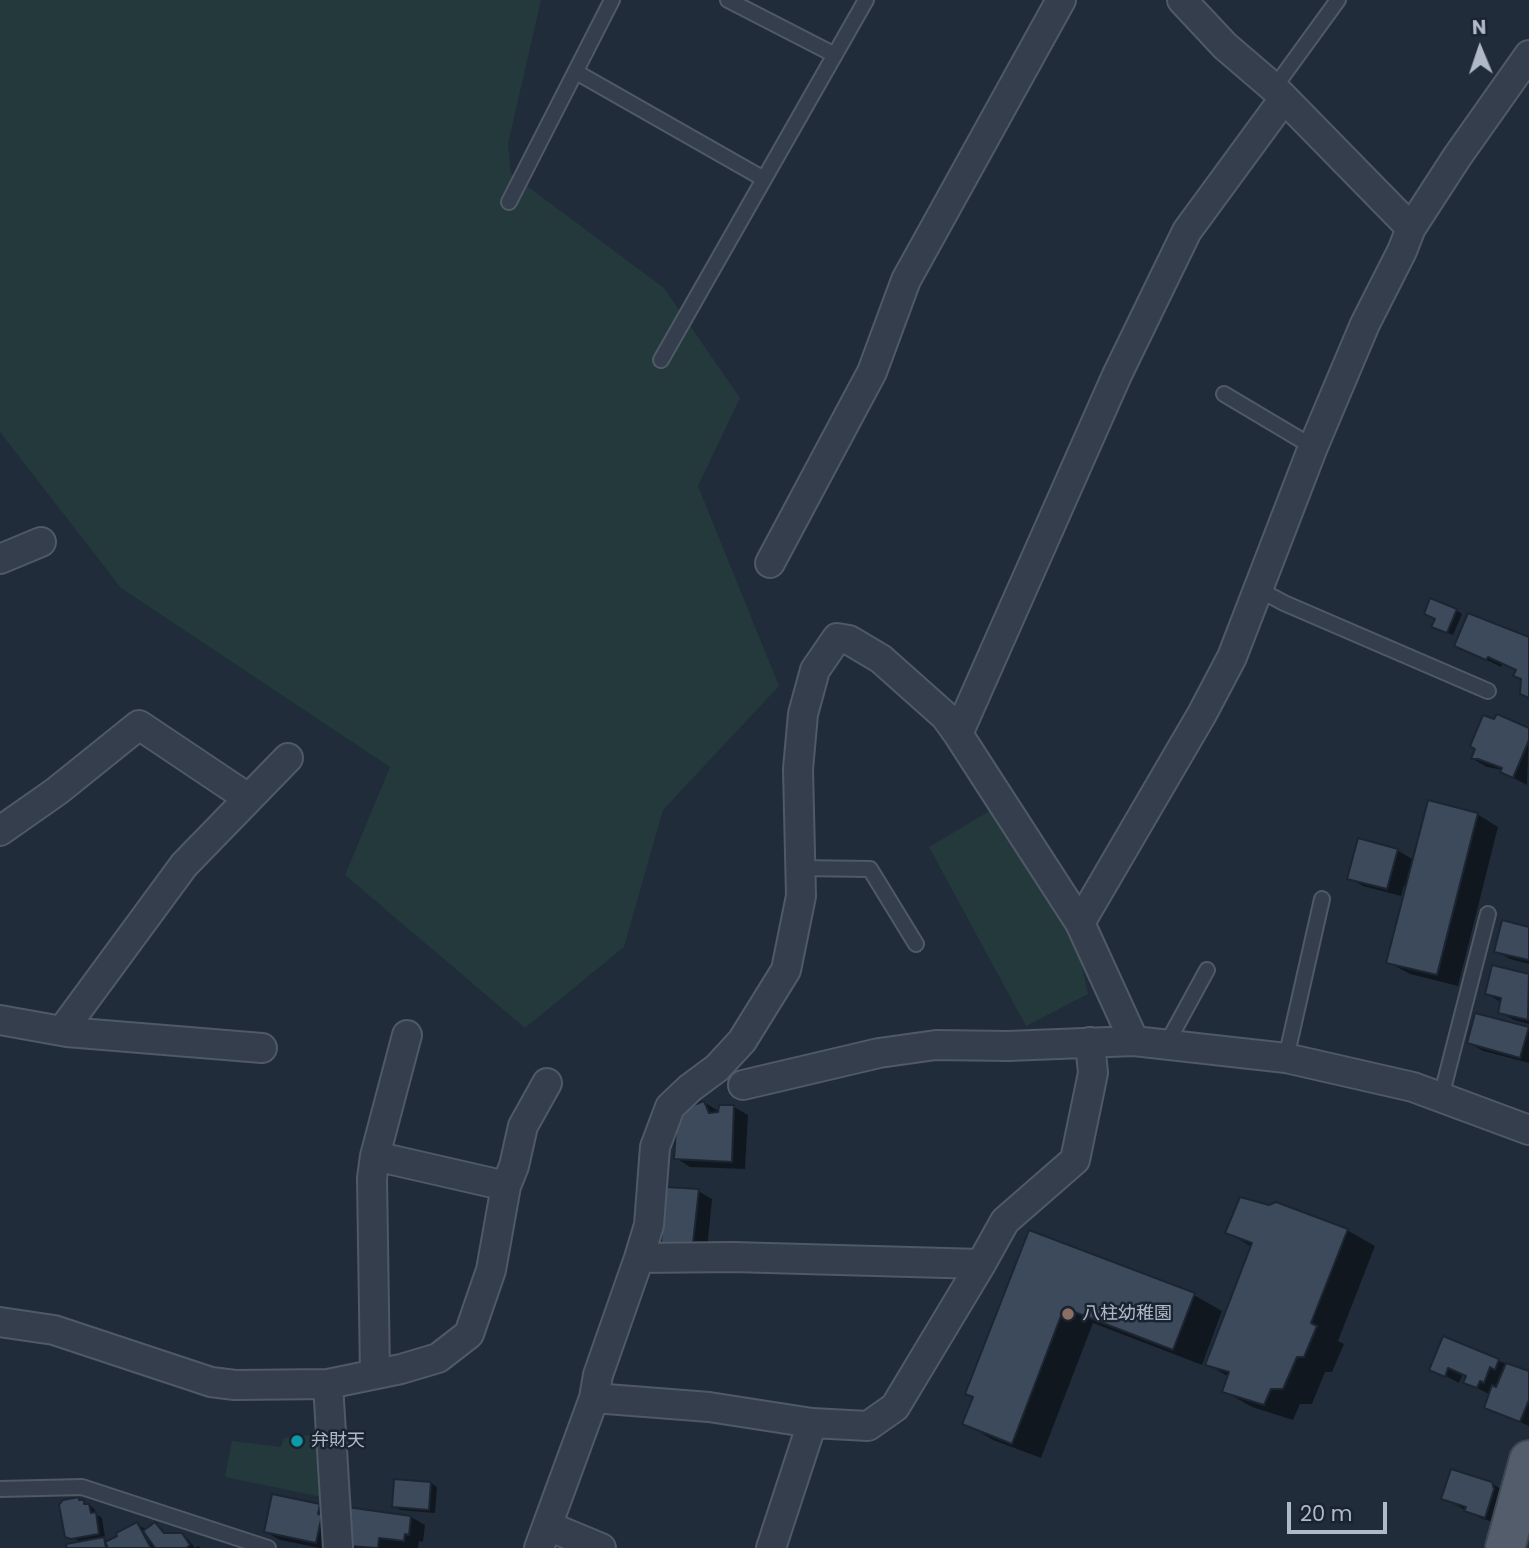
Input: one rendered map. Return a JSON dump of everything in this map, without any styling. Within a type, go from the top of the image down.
[{"type":"main road","points":[[1504,1548],[1529,1460]]},
{"type":"street","points":[[769,563],[872,372],[906,281],[1061,0]]},
{"type":"street","points":[[1185,1],[1225,46],[1278,94],[1411,228]]},
{"type":"street","points":[[1080,923],[1202,714],[1232,657],[1313,447],[1365,324],[1411,228],[1529,55]]},
{"type":"street","points":[[958,734],[1117,375],[1187,231],[1278,94]]},
{"type":"street","points":[[0,559],[41,542]]},
{"type":"street","points":[[601,1548],[543,1537],[594,1398],[598,1375],[649,1225],[655,1147],[670,1107],[690,1088],[717,1069],[742,1041],[786,970],[801,896],[799,769],[803,715],[815,670],[837,638],[849,640],[881,659],[945,716],[1080,923],[1134,1041]]},
{"type":"street","points":[[0,831],[139,725],[248,798]]},
{"type":"street","points":[[62,1031],[184,865],[288,758]]},
{"type":"street","points":[[0,1020],[62,1031],[144,1040],[262,1048]]},
{"type":"street","points":[[375,1374],[372,1178],[407,1035]]},
{"type":"street","points":[[743,1085],[879,1053],[936,1045],[1008,1046],[1134,1041],[1286,1058],[1413,1087],[1529,1130]]},
{"type":"street","points":[[594,1398],[709,1407],[812,1423],[869,1426],[895,1407],[1005,1221],[1074,1160],[1093,1073],[1090,1042]]},
{"type":"street","points":[[0,1322],[54,1330],[211,1382],[235,1385],[328,1384],[401,1369],[438,1357],[469,1334],[491,1270],[506,1186],[514,1166],[523,1126],[547,1083]]},
{"type":"street","points":[[375,1157],[506,1186]]},
{"type":"street","points":[[639,1258],[733,1257],[981,1264]]},
{"type":"street","points":[[328,1384],[338,1548]]},
{"type":"street","points":[[771,1548],[812,1423]]},
{"type":"lane","points":[[509,202],[612,0]]},
{"type":"lane","points":[[729,0],[835,55]]},
{"type":"lane","points":[[661,360],[866,0]]},
{"type":"lane","points":[[1278,94],[1338,0]]},
{"type":"lane","points":[[576,72],[764,179]]},
{"type":"lane","points":[[1224,394],[1313,447]]},
{"type":"lane","points":[[1258,589],[1284,603],[1488,691]]},
{"type":"lane","points":[[800,868],[870,869],[916,944]]},
{"type":"lane","points":[[1286,1058],[1321,898]]},
{"type":"lane","points":[[1441,1097],[1488,914]]},
{"type":"lane","points":[[1166,1045],[1207,970]]},
{"type":"lane","points":[[0,1489],[82,1487],[268,1548]]},
{"type":"green space","points":[[0,0],[541,0],[508,144],[511,174],[664,288],[740,398],[698,486],[779,686],[663,810],[624,947],[525,1028],[345,875],[390,767],[121,588],[0,432]]},
{"type":"green space","points":[[998,806],[1078,948],[1088,994],[1026,1026],[929,847]]},
{"type":"green space","points":[[310,1435],[311,1447],[320,1448],[322,1497],[225,1477],[232,1441],[281,1447],[284,1438]]},
{"type":"building","points":[[1430,598],[1457,609],[1447,633],[1431,627],[1435,619],[1424,614]]},
{"type":"building","points":[[1468,613],[1529,637],[1529,698],[1520,694],[1521,679],[1513,676],[1516,670],[1454,646]]},
{"type":"building","points":[[1497,714],[1529,728],[1529,740],[1513,778],[1500,772],[1502,768],[1471,759],[1475,749],[1470,746],[1483,715],[1494,719]]},
{"type":"building","points":[[1428,800],[1478,813],[1437,975],[1386,963]]},
{"type":"building","points":[[1358,838],[1398,849],[1387,889],[1347,879]]},
{"type":"building","points":[[1502,920],[1529,927],[1529,960],[1494,952]]},
{"type":"building","points":[[1492,965],[1529,974],[1528,1020],[1498,1013],[1501,998],[1485,994]]},
{"type":"building","points":[[1475,1013],[1529,1027],[1520,1058],[1467,1043]]},
{"type":"building","points":[[704,1101],[709,1113],[718,1112],[719,1105],[734,1105],[732,1162],[674,1159],[677,1114],[680,1110]]},
{"type":"building","points":[[666,1187],[699,1189],[693,1243],[661,1243]]},
{"type":"building","points":[[1240,1197],[1269,1205],[1276,1202],[1348,1229],[1311,1323],[1317,1326],[1304,1357],[1297,1357],[1283,1389],[1271,1389],[1264,1405],[1222,1392],[1229,1372],[1205,1365],[1252,1243],[1225,1233]]},
{"type":"building","points":[[1029,1230],[1195,1293],[1173,1350],[1064,1308],[1012,1444],[962,1424],[973,1397],[965,1394]]},
{"type":"building","points":[[1443,1336],[1499,1359],[1495,1370],[1490,1367],[1484,1383],[1480,1381],[1477,1388],[1463,1383],[1466,1376],[1448,1368],[1445,1377],[1429,1370]]},
{"type":"building","points":[[1506,1363],[1529,1371],[1529,1400],[1520,1422],[1484,1408],[1492,1385],[1496,1387]]},
{"type":"building","points":[[1451,1469],[1492,1482],[1494,1489],[1485,1518],[1464,1511],[1466,1507],[1441,1499]]},
{"type":"building","points":[[394,1479],[431,1482],[429,1510],[392,1507]]},
{"type":"building","points":[[272,1494],[320,1504],[318,1514],[322,1515],[316,1543],[264,1532]]},
{"type":"building","points":[[79,1497],[79,1500],[84,1500],[84,1504],[89,1504],[91,1513],[96,1512],[99,1534],[71,1539],[65,1537],[59,1505],[63,1500]]},
{"type":"building","points":[[347,1507],[411,1516],[409,1535],[405,1534],[404,1541],[379,1538],[378,1548],[347,1546]]},
{"type":"building","points":[[137,1522],[151,1548],[108,1548],[105,1542]]},
{"type":"building","points":[[155,1522],[164,1533],[182,1533],[190,1545],[186,1548],[155,1548],[143,1531]]},
{"type":"building","points":[[104,1537],[106,1548],[67,1548],[66,1544]]},
{"type":"place","name":"八柱幼稚園","points":[[1068,1314]]},
{"type":"place","name":"弁財天","points":[[297,1441]]}]
